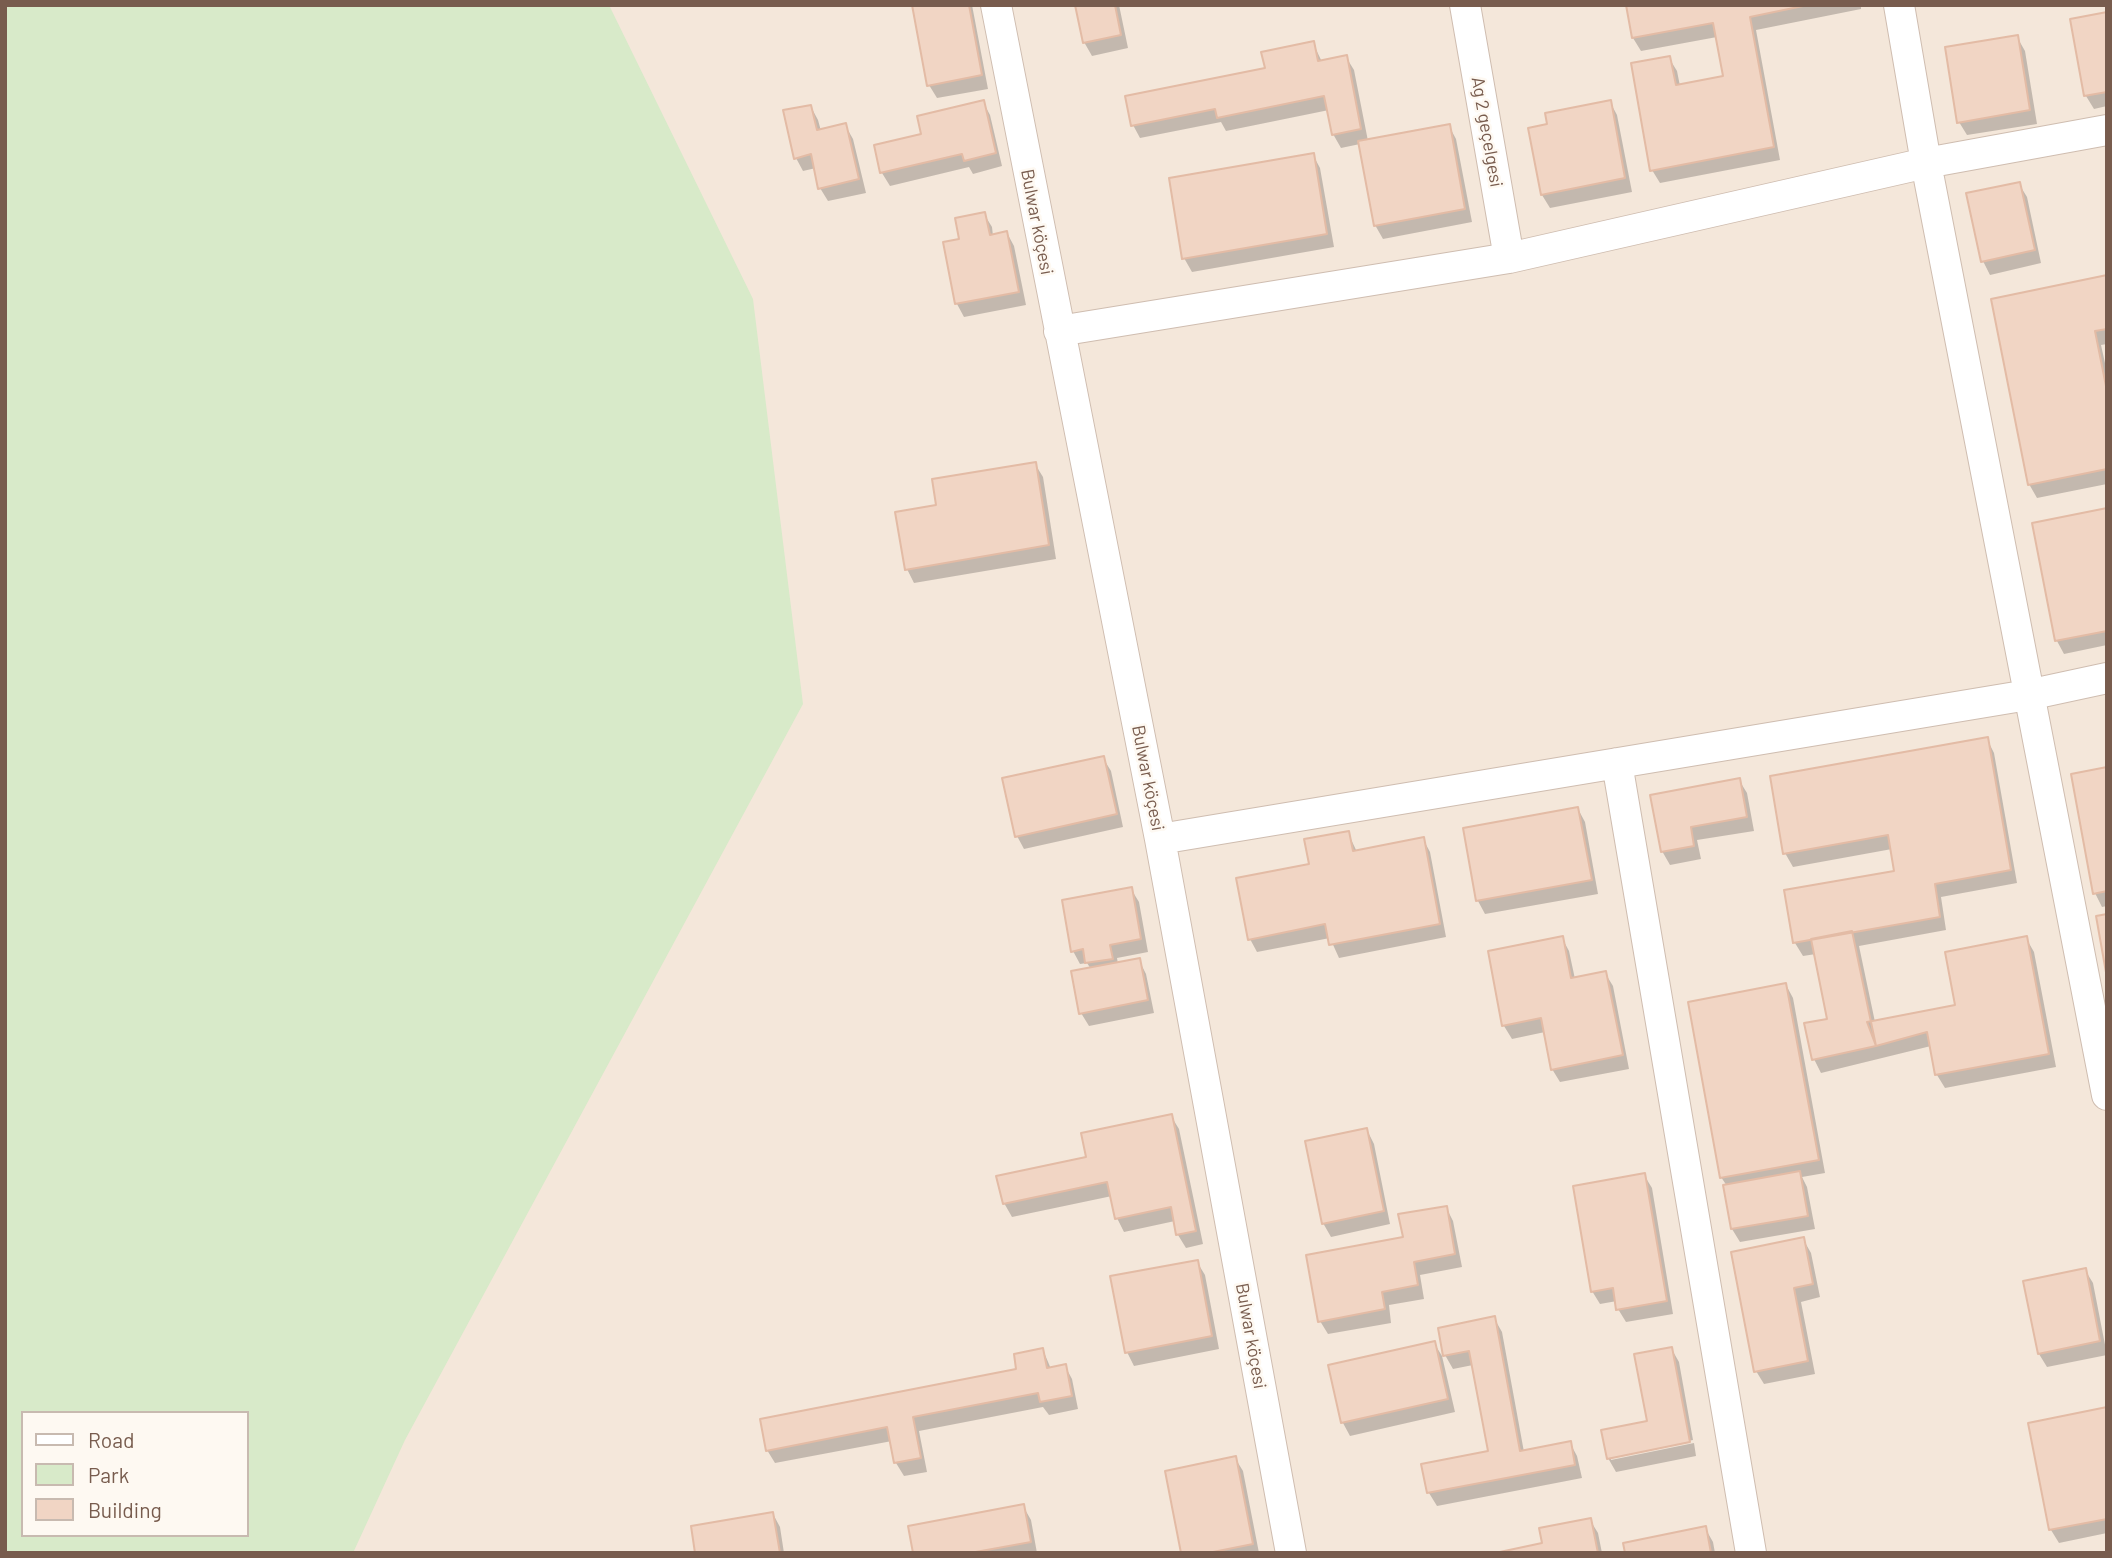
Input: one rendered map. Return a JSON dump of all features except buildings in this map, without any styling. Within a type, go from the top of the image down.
[{"type":"street","name":"Bulwar köçesi","points":[[996,5],[1160,839],[1291,1553]]},
{"type":"street","name":"Ag 2 geçelgesi","points":[[1465,5],[1509,258]]},
{"type":"street","points":[[1899,5],[1926,163],[2107,1095]]},
{"type":"street","points":[[1059,331],[1509,258],[1926,163],[2107,130]]},
{"type":"street","points":[[1160,839],[2028,695],[2107,678]]},
{"type":"street","points":[[1617,763],[1751,1553]]},
{"type":"shaded area","points":[[5,5],[2107,5],[2107,1553],[5,1553]]},
{"type":"green space","points":[[5,5],[609,5],[753,299],[803,704],[405,1440],[353,1553],[5,1553]]}]
